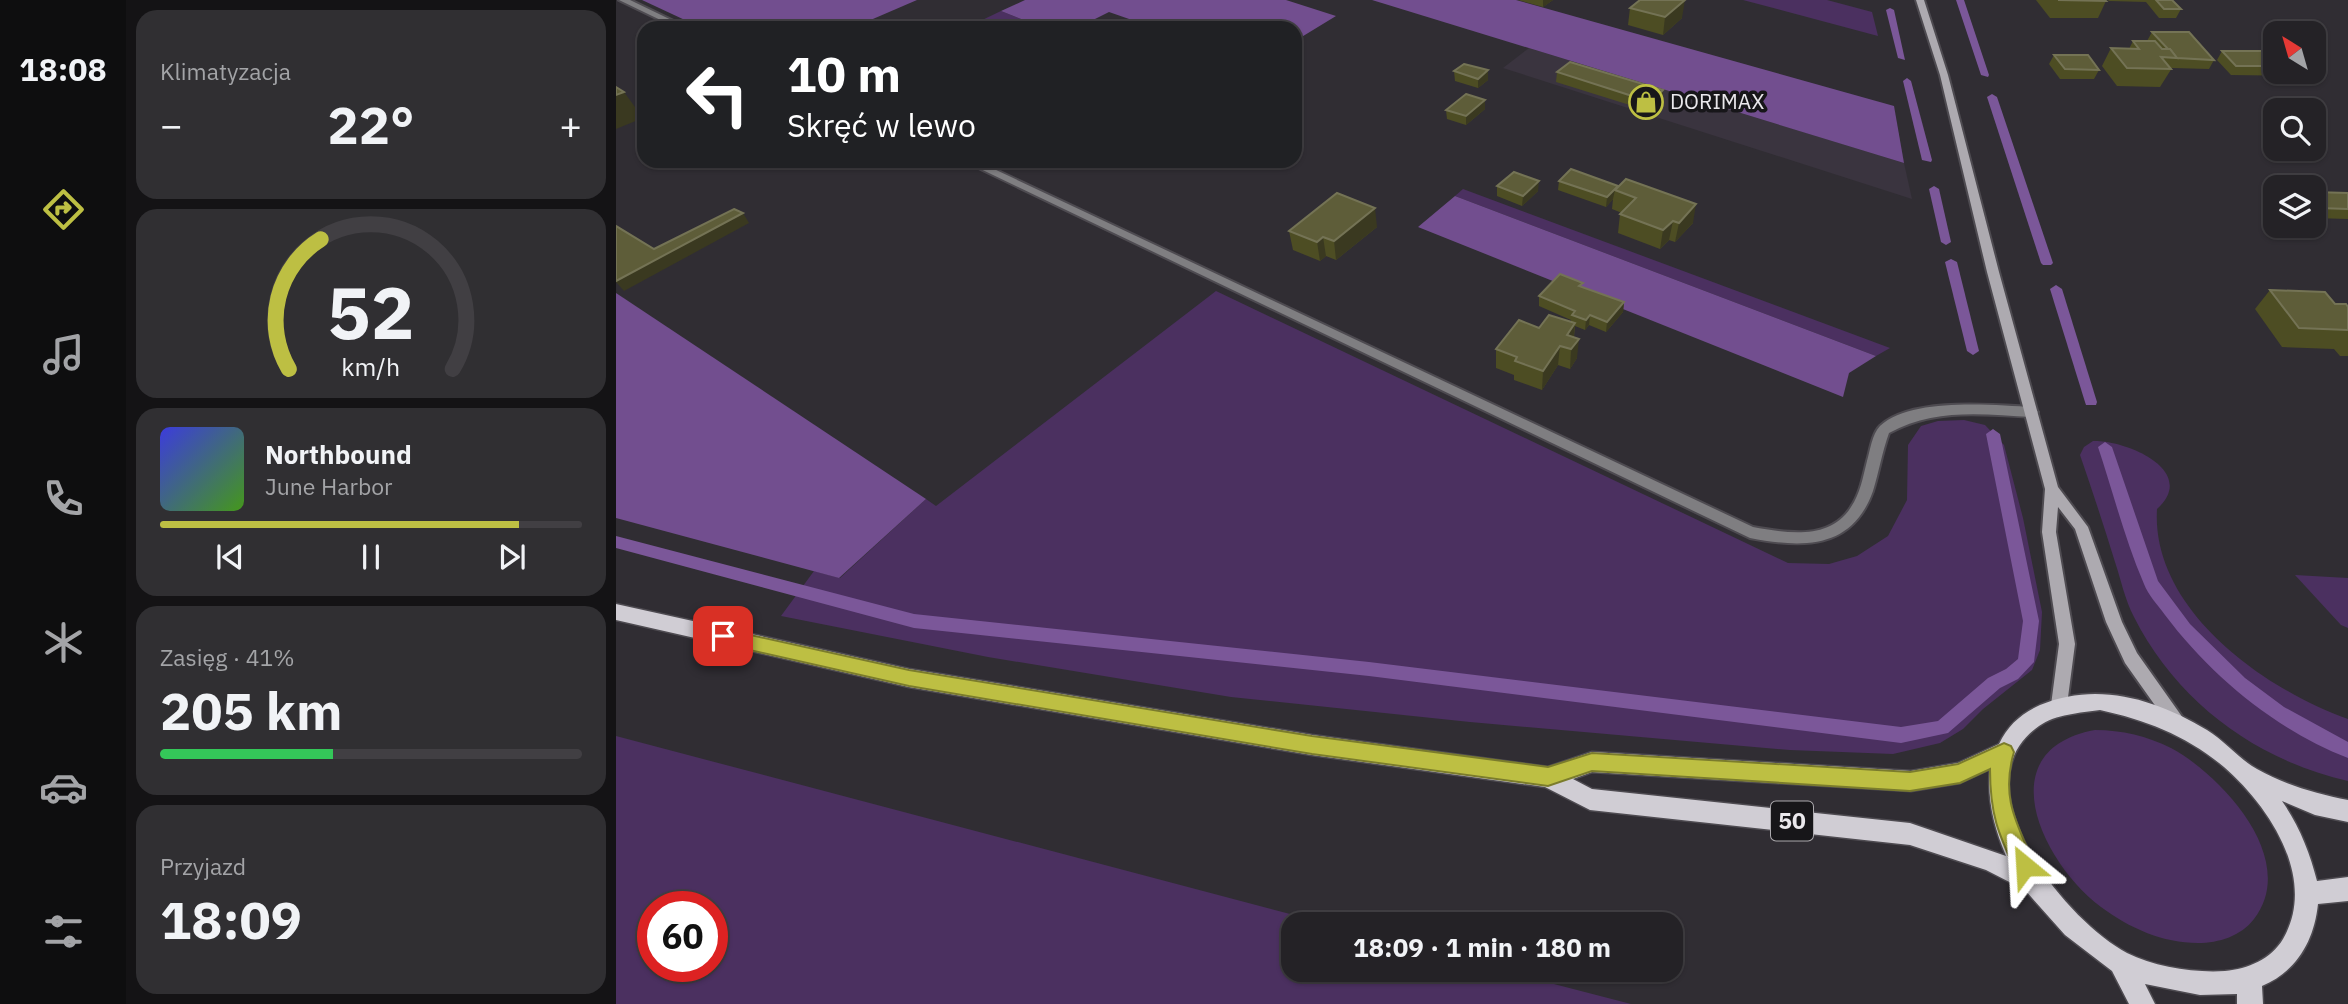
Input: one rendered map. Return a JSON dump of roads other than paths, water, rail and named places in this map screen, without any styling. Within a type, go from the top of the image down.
[{"type":"main road","name":"50","points":[[616,612],[909,678],[1312,745],[1548,776],[1590,799],[1910,834],[1964,849],[2034,882]]},
{"type":"main road","name":"50","points":[[2100,701],[2124,705],[2178,724],[2204,739],[2248,776],[2268,799],[2288,830],[2304,872],[2308,894],[2299,939],[2286,957],[2269,970],[2249,978],[2227,983],[2201,983],[2121,963],[2070,923],[2034,882],[2015,850],[2000,805],[2000,767],[2013,735],[2026,722],[2059,705],[2100,701]]},
{"type":"main road","name":"50","points":[[1548,776],[1592,762],[1910,781],[1960,774],[2004,752]]},
{"type":"main road","name":"50","points":[[2248,776],[2315,804],[2348,811]]},
{"type":"main road","points":[[2308,894],[2348,889]]},
{"type":"main road","points":[[2121,963],[2142,1004]]},
{"type":"main road","points":[[2249,978],[2250,1004]]},
{"type":"street","points":[[623,0],[669,21]]},
{"type":"street","points":[[1920,0],[1944,75],[1993,272],[2052,489],[2049,533],[2067,644],[2059,705]]},
{"type":"street","points":[[984,168],[1750,532],[1804,539],[1820,537],[1842,527],[1852,517],[1865,495],[1884,430],[1907,417],[1949,409],[2032,412]]},
{"type":"street","points":[[2052,489],[2081,527],[2113,622],[2131,659],[2178,724]]},
{"type":"waterway","points":[[1960,0],[1985,75]]},
{"type":"waterway","points":[[1890,10],[1902,58]]},
{"type":"waterway","points":[[1907,81],[1927,160]]},
{"type":"waterway","points":[[1992,97],[2047,263]]},
{"type":"waterway","points":[[1934,189],[1946,242]]},
{"type":"waterway","points":[[1951,262],[1973,351]]},
{"type":"waterway","points":[[2056,289],[2091,402]]},
{"type":"waterway","points":[[1979,378],[1981,386]]},
{"type":"waterway","points":[[616,542],[914,621],[1369,669],[1901,735],[1942,728],[1994,683],[2012,674],[2026,662],[2031,621],[1993,434]]},
{"type":"waterway","points":[[2105,447],[2151,584],[2185,629],[2239,683],[2278,712],[2325,740],[2348,750]]},
{"type":"place","name":"DORIMAX","points":[[1646,102]]}]
